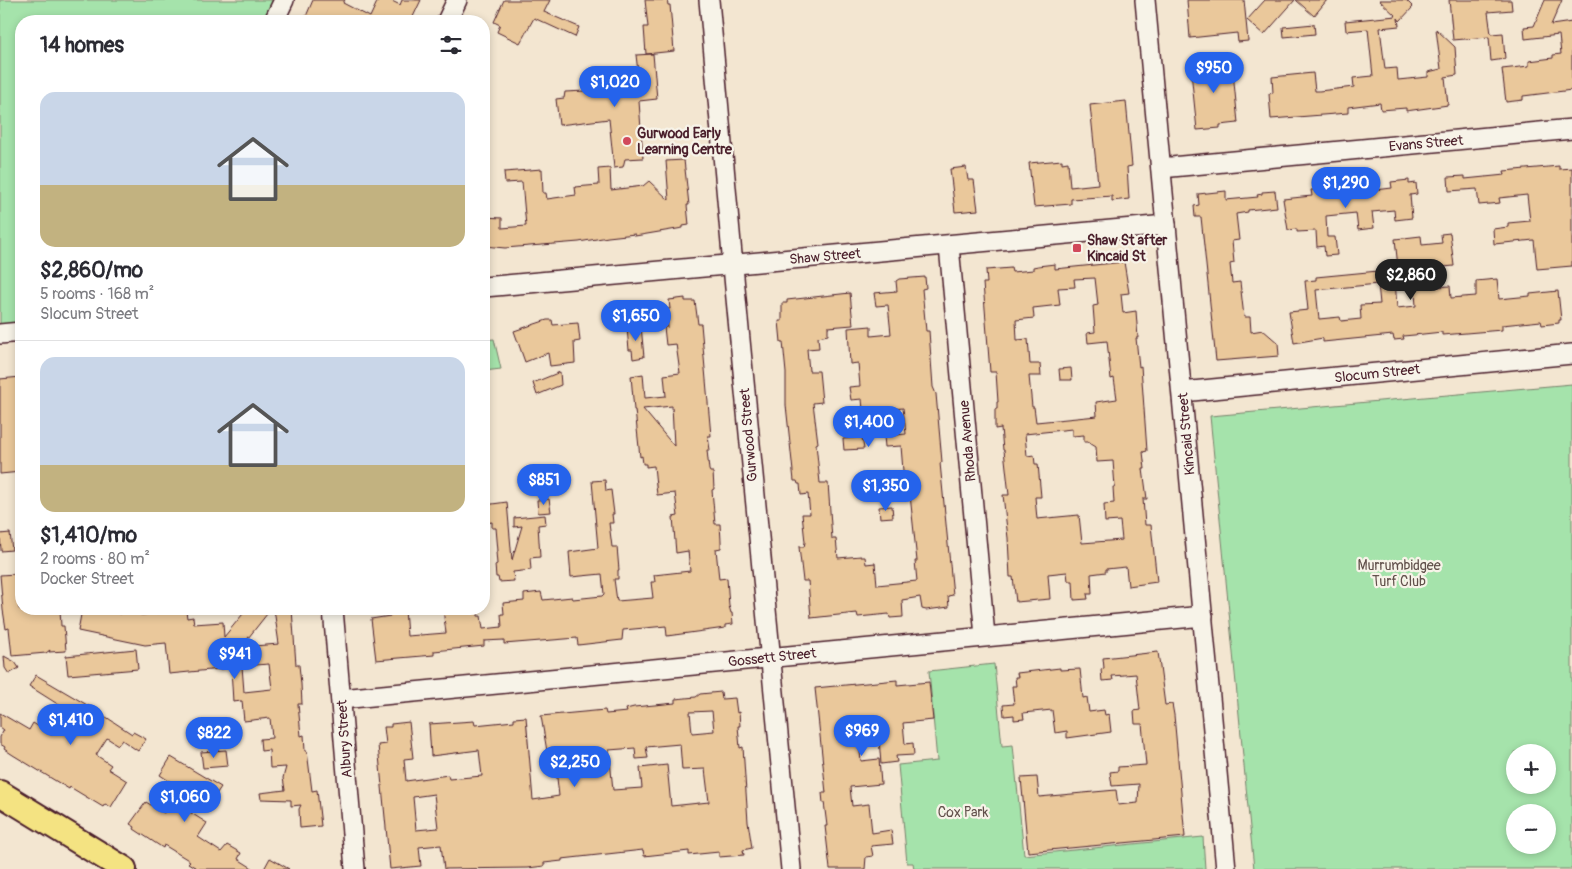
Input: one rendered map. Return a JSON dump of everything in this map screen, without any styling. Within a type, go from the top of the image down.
[{"type":"main road","points":[[0,793],[124,869]]},
{"type":"street","points":[[277,15],[284,0]]},
{"type":"street","points":[[450,15],[457,0]]},
{"type":"street","name":"Gurwood Street","points":[[709,0],[769,657],[791,869]]},
{"type":"street","name":"Kincaid Street","points":[[1145,0],[1226,869]]},
{"type":"street","name":"Evans Street","points":[[1161,168],[1572,129]]},
{"type":"street","name":"Shaw Street","points":[[490,286],[1166,226]]},
{"type":"street","name":"Rhoda Avenue","points":[[949,246],[985,636]]},
{"type":"street","points":[[0,334],[15,333]]},
{"type":"street","name":"Slocum Street","points":[[1182,392],[1572,354]]},
{"type":"street","name":"Albury Street","points":[[334,615],[355,869]]},
{"type":"street","name":"Gossett Street","points":[[341,699],[1203,616]]},
{"type":"green space","points":[[0,0],[284,0],[277,15],[15,15],[15,333],[0,334]]},
{"type":"green space","points":[[490,339],[494,339],[501,369],[490,370]]},
{"type":"green space","name":"Murrumbidgee Turf Club","points":[[1572,384],[1572,869],[1254,869],[1210,416]]},
{"type":"green space","name":"Cox Park","points":[[994,664],[1002,746],[1013,745],[1024,855],[1203,837],[1205,869],[914,869],[913,863],[907,863],[898,765],[937,761],[929,671]]},
{"type":"building","points":[[313,0],[345,0],[343,3],[366,15],[307,15]]},
{"type":"building","points":[[378,0],[390,0],[400,5],[402,0],[421,0],[414,15],[371,15]]},
{"type":"building","points":[[504,0],[550,0],[544,12],[579,27],[575,37],[534,18],[520,43],[497,32],[500,25],[494,22]]},
{"type":"building","points":[[645,0],[667,0],[668,5],[670,5],[674,51],[646,54],[644,27],[648,27]]},
{"type":"building","points":[[1187,0],[1244,0],[1248,41],[1238,42],[1237,33],[1190,38]]},
{"type":"building","points":[[1265,0],[1295,0],[1264,35],[1247,20]]},
{"type":"building","points":[[1296,0],[1327,0],[1314,16]]},
{"type":"building","points":[[1379,0],[1406,0],[1413,7],[1400,21],[1398,18],[1399,26],[1380,28],[1385,69],[1397,68],[1398,80],[1428,77],[1428,72],[1441,69],[1436,29],[1455,47],[1457,75],[1445,77],[1448,105],[1406,111],[1406,108],[1381,110],[1380,103],[1348,107],[1348,113],[1271,119],[1269,94],[1273,93],[1272,77],[1313,73],[1315,91],[1319,91],[1354,87],[1353,78],[1373,76],[1368,29],[1346,31],[1345,21],[1396,16]]},
{"type":"building","points":[[1449,0],[1511,0],[1512,10],[1488,12],[1491,34],[1503,33],[1505,59],[1491,61],[1489,37],[1453,40]]},
{"type":"building","points":[[1545,0],[1562,0],[1551,25],[1572,22],[1572,90],[1523,96],[1523,100],[1506,102],[1502,69],[1529,66],[1529,61],[1553,58],[1553,55],[1561,54],[1559,35],[1525,39],[1524,27],[1534,26]]},
{"type":"building","points":[[1314,24],[1315,34],[1284,37],[1283,27]]},
{"type":"building","name":"Gurwood Early Learning Centre","points":[[653,54],[657,99],[639,101],[643,158],[625,159],[623,167],[614,168],[609,119],[559,125],[556,99],[564,98],[565,92],[605,90],[604,75],[638,72],[636,55]]},
{"type":"building","points":[[1215,60],[1216,63],[1232,62],[1238,123],[1220,125],[1220,128],[1197,130],[1190,62]]},
{"type":"building","points":[[1126,101],[1132,166],[1127,167],[1129,199],[1112,201],[1112,196],[1071,199],[1071,204],[1034,207],[1029,163],[1062,160],[1062,163],[1068,162],[1070,187],[1098,184],[1090,105]]},
{"type":"building","points":[[684,160],[689,205],[687,205],[689,225],[683,226],[683,228],[635,236],[635,234],[579,242],[505,248],[490,247],[490,217],[502,218],[502,228],[526,226],[522,182],[505,183],[504,172],[542,169],[543,193],[546,193],[547,199],[576,195],[575,187],[599,185],[598,169],[610,168],[611,190],[643,186],[649,181],[669,200],[666,161]]},
{"type":"building","points":[[1559,166],[1559,169],[1572,168],[1572,266],[1537,269],[1534,240],[1494,244],[1493,229],[1508,227],[1508,223],[1530,221],[1527,195],[1499,198],[1500,203],[1479,205],[1477,189],[1449,191],[1448,177],[1465,176],[1465,179],[1505,175],[1504,171]]},
{"type":"building","points":[[966,167],[968,180],[974,180],[978,210],[955,212],[950,169]]},
{"type":"building","points":[[1409,180],[1409,184],[1416,183],[1417,194],[1410,195],[1412,218],[1395,220],[1394,210],[1372,212],[1374,228],[1358,230],[1356,213],[1326,216],[1327,237],[1335,237],[1337,255],[1325,256],[1324,246],[1317,247],[1316,231],[1297,232],[1297,229],[1288,230],[1283,199],[1312,196],[1311,190],[1339,188],[1338,186],[1359,184],[1359,192],[1392,188],[1391,182]]},
{"type":"building","points":[[1226,191],[1226,200],[1258,197],[1257,195],[1262,194],[1262,192],[1275,191],[1277,207],[1248,210],[1248,212],[1236,214],[1239,240],[1232,241],[1234,263],[1230,264],[1232,283],[1240,282],[1244,317],[1250,317],[1251,332],[1263,330],[1278,343],[1279,356],[1216,361],[1201,217],[1195,217],[1194,206],[1199,205],[1198,194]]},
{"type":"building","points":[[1450,233],[1454,266],[1433,268],[1435,287],[1450,286],[1451,298],[1476,296],[1476,281],[1497,279],[1499,299],[1558,291],[1561,320],[1559,320],[1559,323],[1542,325],[1541,321],[1502,325],[1502,330],[1442,335],[1442,332],[1403,336],[1404,339],[1394,340],[1393,335],[1323,342],[1323,338],[1294,343],[1289,312],[1308,310],[1305,281],[1316,280],[1316,277],[1378,271],[1398,267],[1395,239],[1421,236],[1422,245],[1442,243],[1441,234]],"holes":[[[1414,279],[1416,306],[1397,308],[1395,280]],[[1378,284],[1380,304],[1360,305],[1361,319],[1341,321],[1340,317],[1319,319],[1316,290]]]},
{"type":"building","points":[[1124,262],[1129,293],[1121,294],[1123,313],[1136,311],[1138,338],[1136,338],[1139,367],[1141,366],[1147,451],[1143,452],[1147,499],[1143,499],[1145,525],[1151,525],[1157,582],[1128,586],[1126,567],[1106,569],[1106,572],[1091,574],[1092,594],[1087,594],[1088,599],[1074,600],[1073,581],[1068,581],[1067,572],[1048,574],[1050,599],[1016,602],[1013,577],[1010,577],[1003,495],[1009,495],[1001,428],[995,429],[995,409],[997,409],[998,402],[996,372],[990,372],[983,283],[987,283],[986,270],[1011,268],[1012,272],[1033,270],[1033,267],[1055,264],[1055,269]],"holes":[[[1095,278],[1098,305],[1093,306],[1095,332],[1087,333],[1088,343],[1107,341],[1111,379],[1114,378],[1117,399],[1096,402],[1097,416],[1036,422],[1034,407],[1032,407],[1029,376],[1041,376],[1040,364],[1030,364],[1028,339],[1017,340],[1016,320],[1034,318],[1033,308],[1060,305],[1058,288],[1075,287],[1074,279]],[[1072,429],[1072,436],[1084,435],[1084,442],[1088,442],[1096,447],[1097,462],[1113,461],[1114,503],[1104,504],[1105,522],[1120,521],[1122,540],[1082,543],[1079,515],[1037,519],[1035,497],[1041,497],[1038,464],[1035,464],[1034,455],[1027,456],[1025,434]]]},
{"type":"building","points":[[925,277],[926,288],[922,289],[926,331],[929,331],[933,387],[936,394],[942,462],[940,463],[953,595],[948,596],[949,607],[922,609],[920,597],[902,600],[903,617],[890,618],[889,614],[858,617],[857,613],[811,618],[808,581],[803,581],[799,547],[804,547],[805,542],[802,514],[810,514],[808,494],[801,495],[800,484],[794,481],[786,405],[786,373],[779,321],[782,321],[782,303],[787,303],[787,300],[850,293],[853,325],[828,327],[828,335],[818,337],[819,348],[807,349],[809,371],[819,371],[822,402],[813,403],[818,443],[816,444],[820,483],[828,483],[832,539],[836,539],[838,558],[861,556],[865,557],[866,564],[875,563],[877,585],[917,581],[915,561],[917,561],[910,495],[908,495],[907,483],[904,483],[901,446],[885,447],[884,436],[906,434],[903,408],[874,411],[875,419],[864,420],[862,399],[851,400],[849,387],[860,386],[858,363],[850,364],[848,328],[871,326],[871,336],[891,334],[888,305],[876,306],[874,293],[897,291],[896,281],[899,279]]},
{"type":"building","points":[[685,298],[685,301],[695,301],[698,324],[701,324],[711,436],[708,436],[710,450],[707,450],[709,470],[713,472],[714,489],[712,490],[715,524],[720,524],[721,548],[716,549],[719,579],[727,578],[729,606],[733,624],[725,625],[725,628],[667,636],[666,626],[623,630],[622,640],[578,645],[577,638],[504,644],[504,640],[484,641],[484,646],[434,651],[434,655],[376,660],[371,619],[390,615],[405,615],[407,636],[446,633],[444,615],[478,615],[481,616],[483,629],[502,627],[501,614],[504,614],[503,603],[524,601],[524,594],[541,592],[543,600],[602,596],[604,594],[602,574],[571,577],[569,552],[598,548],[592,481],[605,480],[606,491],[611,490],[614,514],[612,514],[613,523],[609,523],[612,547],[617,547],[619,570],[618,579],[614,579],[617,601],[653,598],[651,582],[655,582],[654,575],[690,571],[688,551],[676,553],[673,517],[678,516],[675,493],[657,495],[654,466],[646,467],[646,464],[643,464],[642,456],[640,457],[631,376],[643,374],[645,398],[666,396],[664,375],[680,373],[676,344],[666,345],[664,327],[668,327],[666,309],[670,309],[669,300]],"holes":[[[672,406],[674,446],[643,409]]]},
{"type":"building","points":[[552,320],[553,325],[578,323],[580,341],[574,342],[575,363],[550,366],[548,353],[525,362],[514,331]]},
{"type":"building","points":[[641,326],[644,357],[633,359],[632,350],[629,350],[627,328]]},
{"type":"building","points":[[1071,368],[1072,380],[1060,380],[1059,369]]},
{"type":"building","points":[[560,372],[561,385],[537,395],[533,383]]},
{"type":"building","points":[[15,378],[15,473],[0,474],[0,379]]},
{"type":"building","points":[[862,437],[864,449],[844,450],[843,439]]},
{"type":"building","points":[[549,499],[551,512],[538,513],[537,500]]},
{"type":"building","points":[[507,502],[512,560],[522,526],[514,527],[514,518],[545,515],[546,524],[538,525],[540,557],[530,558],[531,570],[513,572],[514,581],[499,582],[498,577],[496,577],[496,552],[498,551],[496,528],[492,528],[492,522],[490,522],[490,504]]},
{"type":"building","points":[[892,506],[893,517],[880,518],[879,507]]},
{"type":"building","points":[[10,533],[12,550],[1,551],[0,534]]},
{"type":"building","points":[[15,574],[15,615],[60,615],[61,626],[64,626],[66,651],[49,652],[50,650],[46,653],[12,656],[9,628],[6,629],[3,610],[0,575]]},
{"type":"building","points":[[81,615],[187,615],[187,618],[193,617],[194,624],[223,622],[224,637],[242,615],[266,615],[241,647],[279,644],[275,615],[292,615],[296,665],[299,665],[301,684],[302,704],[298,704],[301,736],[304,735],[312,791],[317,790],[321,826],[300,828],[299,809],[301,805],[291,806],[291,800],[261,799],[260,793],[285,790],[283,778],[286,767],[270,768],[269,750],[261,751],[260,739],[272,738],[270,718],[244,721],[242,701],[233,702],[231,668],[169,674],[166,643],[145,645],[78,631]],"holes":[[[269,664],[272,689],[244,692],[242,666]]]},
{"type":"building","points":[[136,649],[138,669],[68,675],[66,656]]},
{"type":"building","points":[[1158,652],[1165,705],[1172,704],[1174,715],[1185,837],[1028,852],[1021,778],[1037,777],[1039,797],[1116,790],[1118,805],[1138,803],[1139,784],[1112,786],[1110,772],[1118,771],[1118,767],[1146,765],[1142,724],[1135,724],[1134,711],[1140,710],[1136,674],[1112,676],[1113,680],[1102,681],[1101,669],[1104,668],[1103,658]]},
{"type":"building","points":[[4,656],[15,662],[19,668],[9,674],[5,668]]},
{"type":"building","points":[[1060,668],[1060,670],[1080,669],[1083,698],[1087,697],[1089,712],[1104,710],[1105,715],[1109,714],[1111,732],[1067,738],[1067,731],[1055,733],[1052,710],[1023,713],[1024,719],[1014,720],[1014,715],[1004,716],[1003,705],[1014,704],[1012,686],[1016,686],[1015,677],[1018,677],[1017,673]]},
{"type":"building","points":[[36,675],[132,734],[133,732],[146,739],[138,751],[122,740],[118,745],[107,738],[96,755],[111,765],[108,769],[127,781],[111,807],[105,804],[103,807],[70,787],[69,789],[13,755],[0,744],[0,737],[4,730],[0,727],[0,713],[29,730],[33,723],[52,735],[67,710],[29,686]]},
{"type":"building","points":[[897,680],[897,685],[929,682],[933,720],[903,723],[905,744],[913,743],[914,755],[896,756],[897,762],[881,764],[879,739],[859,741],[861,761],[879,759],[881,784],[850,787],[852,806],[869,804],[872,833],[891,830],[893,844],[871,846],[873,856],[866,857],[865,869],[830,869],[825,826],[827,826],[822,793],[826,793],[815,688]]},
{"type":"building","points":[[721,692],[722,699],[735,698],[737,713],[739,712],[740,748],[743,747],[748,822],[752,848],[743,850],[744,855],[719,857],[719,852],[689,855],[689,851],[644,856],[643,850],[562,859],[562,861],[544,863],[544,866],[528,868],[444,869],[441,845],[419,847],[421,866],[390,869],[378,745],[386,744],[384,727],[391,727],[391,724],[409,722],[413,758],[404,759],[406,781],[448,775],[449,779],[482,776],[479,750],[431,756],[429,724],[474,721],[475,725],[514,721],[514,718],[526,717],[533,800],[559,796],[556,769],[550,769],[541,716],[605,710],[606,714],[627,712],[626,709],[634,707],[675,703],[675,699],[696,697],[700,694]],"holes":[[[712,711],[714,731],[692,733],[690,712]],[[680,744],[682,770],[705,769],[709,802],[671,806],[667,765],[640,768],[642,788],[613,790],[609,750],[635,748],[636,759],[648,758],[646,747]],[[434,794],[438,828],[416,830],[413,797]]]},
{"type":"building","points":[[226,750],[228,766],[203,768],[201,752]]},
{"type":"building","points":[[171,757],[221,787],[213,799],[192,787],[180,806],[207,823],[198,837],[221,852],[227,845],[241,853],[238,859],[254,869],[198,869],[188,863],[190,861],[164,845],[163,848],[134,829],[135,827],[130,824],[146,802],[164,813],[180,788],[160,775]]},
{"type":"building","points":[[270,858],[289,869],[264,869]]},
{"type":"place","name":"Gurwood Early Learning Centre","points":[[627,141]]},
{"type":"place","name":"Shaw St after Kincaid St","points":[[1077,248]]}]
